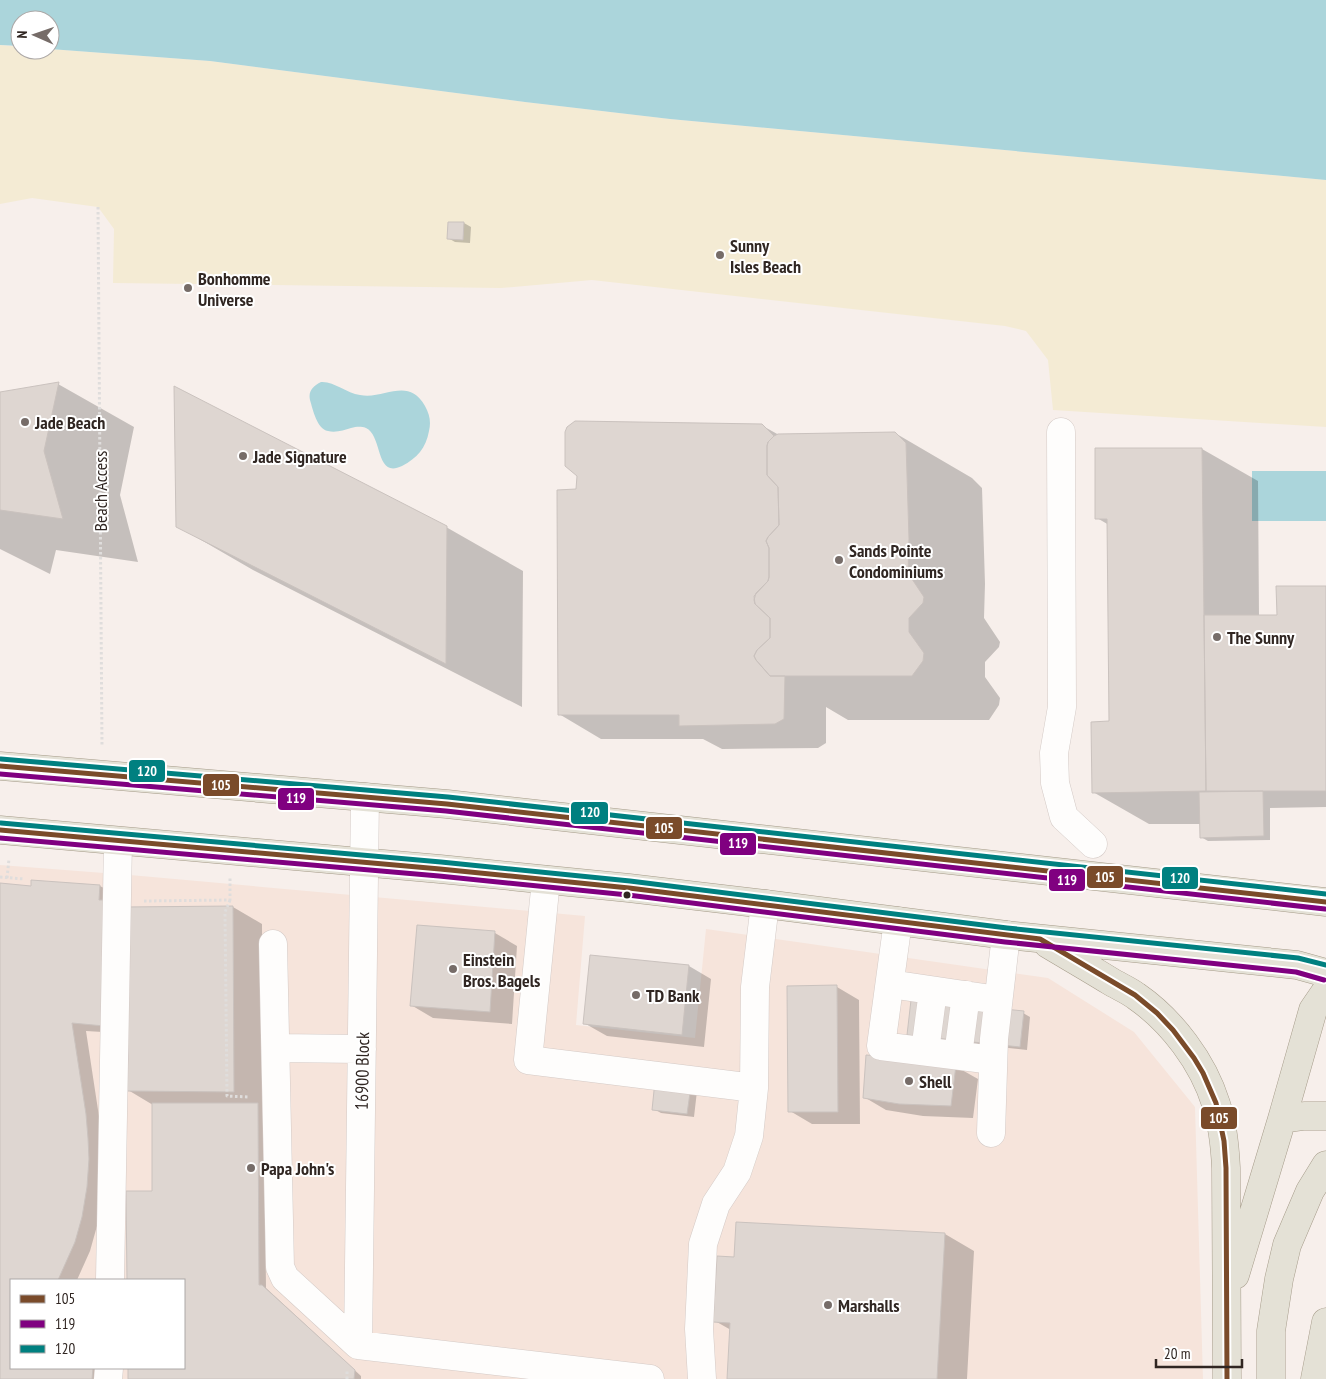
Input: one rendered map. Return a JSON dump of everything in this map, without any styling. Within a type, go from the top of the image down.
[{"type":"main road","points":[[0,766],[447,804],[1326,902]]},
{"type":"main road","points":[[0,830],[364,862],[629,888],[1040,939],[1297,966],[1326,973]]},
{"type":"main road","points":[[1040,939],[1135,995],[1157,1013],[1173,1030],[1194,1058],[1216,1103],[1224,1141],[1226,1168],[1227,1379]]},
{"type":"main road","points":[[1227,1302],[1313,1010],[1326,991]]},
{"type":"main road","points":[[1282,1120],[1304,1116],[1326,1116]]},
{"type":"main road","points":[[1271,1379],[1271,1331],[1279,1279],[1287,1245],[1307,1198],[1326,1165]]},
{"type":"main road","points":[[1315,1379],[1326,1322]]},
{"type":"lane","points":[[1061,432],[1062,707],[1054,753],[1055,783],[1064,817],[1093,844]]},
{"type":"lane","name":"16900 Block","points":[[358,1345],[365,797]]},
{"type":"lane","points":[[110,1279],[118,841]]},
{"type":"lane","points":[[546,880],[528,1060],[754,1088]]},
{"type":"lane","points":[[702,1379],[699,1329],[703,1244],[716,1204],[738,1172],[749,1136],[754,1088],[755,987],[765,904]]},
{"type":"lane","points":[[898,921],[881,1046],[994,1060]]},
{"type":"lane","points":[[991,1133],[994,1039],[1006,935]]},
{"type":"lane","points":[[273,944],[280,1267],[285,1278],[358,1345],[650,1379]]},
{"type":"lane","points":[[890,984],[998,1000]]},
{"type":"lane","points":[[925,1051],[933,990]]},
{"type":"lane","points":[[958,1055],[966,995]]},
{"type":"lane","points":[[276,1048],[362,1049]]},
{"type":"path","name":"Beach Access","points":[[98,207],[102,775]]},
{"type":"path","points":[[7,878],[9,858]]},
{"type":"path","points":[[142,901],[230,900],[230,877]]},
{"type":"path","points":[[0,878],[24,879]]},
{"type":"shaded area","points":[[0,865],[585,916],[576,1025],[695,1038],[706,929],[1048,978],[1134,1032],[1195,1107],[1203,1379],[0,1379]]},
{"type":"sand","name":"Sunny Isles Beach","points":[[0,45],[10,46],[10,60],[60,60],[60,50],[210,61],[670,119],[1326,180],[1326,427],[1053,410],[1048,360],[1026,331],[1005,326],[592,280],[501,288],[113,283],[114,229],[98,207],[32,198],[0,204]]},
{"type":"water","points":[[0,0],[1326,0],[1326,180],[670,119],[210,61],[60,50],[60,10],[10,10],[10,46],[0,45]]},
{"type":"water","points":[[321,382],[331,383],[350,392],[369,396],[395,391],[411,392],[418,397],[429,415],[430,428],[428,437],[420,452],[402,466],[387,467],[380,455],[375,439],[366,428],[356,427],[334,432],[324,430],[316,418],[310,397],[312,389]]},
{"type":"water","points":[[1252,471],[1326,471],[1326,521],[1252,521]]},
{"type":"building","points":[[448,222],[464,222],[463,240],[447,239]]},
{"type":"building","name":"Jade Beach","points":[[59,382],[44,451],[63,519],[0,510],[0,392]]},
{"type":"building","name":"Jade Signature","points":[[174,386],[447,526],[446,664],[176,527]]},
{"type":"building","points":[[575,421],[762,424],[774,436],[767,446],[767,475],[778,487],[779,525],[766,541],[769,548],[768,581],[756,593],[754,600],[755,604],[770,618],[770,638],[757,650],[754,656],[770,676],[785,676],[784,719],[775,724],[679,726],[679,715],[558,715],[557,490],[576,489],[577,476],[565,466],[565,432],[567,427]]},
{"type":"building","name":"Sands Pointe Condominiums","points":[[895,432],[906,443],[909,539],[908,573],[924,597],[923,603],[909,618],[909,632],[924,653],[923,661],[912,676],[770,676],[754,656],[757,650],[770,638],[770,618],[755,604],[754,596],[768,581],[769,548],[766,541],[779,525],[778,487],[767,475],[768,442],[778,434]]},
{"type":"building","points":[[1095,448],[1202,448],[1206,791],[1092,793],[1091,722],[1109,721],[1107,519],[1095,519]]},
{"type":"building","points":[[1276,586],[1326,586],[1326,791],[1206,791],[1204,615],[1277,615]]},
{"type":"building","points":[[1263,791],[1264,836],[1200,838],[1199,792]]},
{"type":"building","points":[[31,880],[100,885],[99,900],[104,900],[104,1026],[72,1023],[88,1138],[87,1187],[82,1217],[75,1242],[58,1279],[10,1279],[10,1369],[93,1369],[92,1379],[0,1379],[0,883],[31,886]]},
{"type":"building","points":[[233,906],[234,1092],[126,1091],[128,1056],[125,907]]},
{"type":"building","name":"Einstein Bros. Bagels","points":[[417,925],[495,931],[490,1012],[410,1006]]},
{"type":"building","name":"TD Bank","points":[[590,955],[689,965],[682,1035],[583,1024]]},
{"type":"building","points":[[837,985],[838,1112],[788,1112],[787,986]]},
{"type":"building","name":"Shell","points":[[911,1000],[1024,1011],[1020,1047],[907,1035]]},
{"type":"building","name":"Shell","points":[[866,1055],[907,1058],[956,1065],[951,1106],[899,1104],[863,1098]]},
{"type":"building","points":[[655,1081],[691,1086],[687,1114],[652,1110]]},
{"type":"building","points":[[152,1103],[258,1103],[259,1285],[262,1285],[355,1370],[354,1379],[128,1379],[128,1369],[185,1369],[185,1279],[127,1279],[126,1191],[152,1191]]},
{"type":"building","name":"Marshalls","points":[[736,1222],[945,1233],[937,1379],[727,1379],[730,1323],[713,1322],[717,1256],[734,1257]]},
{"type":"transit line","name":"120","points":[[1,759],[448,797],[1326,894]]},
{"type":"transit line","name":"105","points":[[0,766],[447,804],[1326,902]]},
{"type":"transit line","name":"119","points":[[0,774],[446,811],[1325,909]]},
{"type":"transit line","name":"120","points":[[1,823],[441,862],[630,881],[1007,928],[1298,958],[1326,965]]},
{"type":"transit line","name":"105","points":[[0,830],[440,869],[629,888],[1040,939],[1135,995],[1157,1013],[1173,1030],[1194,1058],[1216,1103],[1224,1141],[1226,1168],[1227,1379]]},
{"type":"transit line","name":"119","points":[[0,838],[439,876],[628,895],[1005,942],[1296,972],[1324,980]]},
{"type":"place","name":"Sunny Isles Beach","points":[[720,255]]},
{"type":"place","name":"Bonhomme Universe","points":[[188,288]]},
{"type":"place","name":"Jade Beach","points":[[25,422]]},
{"type":"place","name":"Jade Signature","points":[[243,456]]},
{"type":"place","name":"Sands Pointe Condominiums","points":[[839,560]]},
{"type":"place","name":"The Sunny","points":[[1217,637]]},
{"type":"place","name":"Einstein Bros. Bagels","points":[[453,969]]},
{"type":"place","name":"TD Bank","points":[[636,995]]},
{"type":"place","name":"Shell","points":[[909,1081]]},
{"type":"place","name":"Papa John's","points":[[251,1168]]},
{"type":"place","name":"Marshalls","points":[[828,1305]]}]
